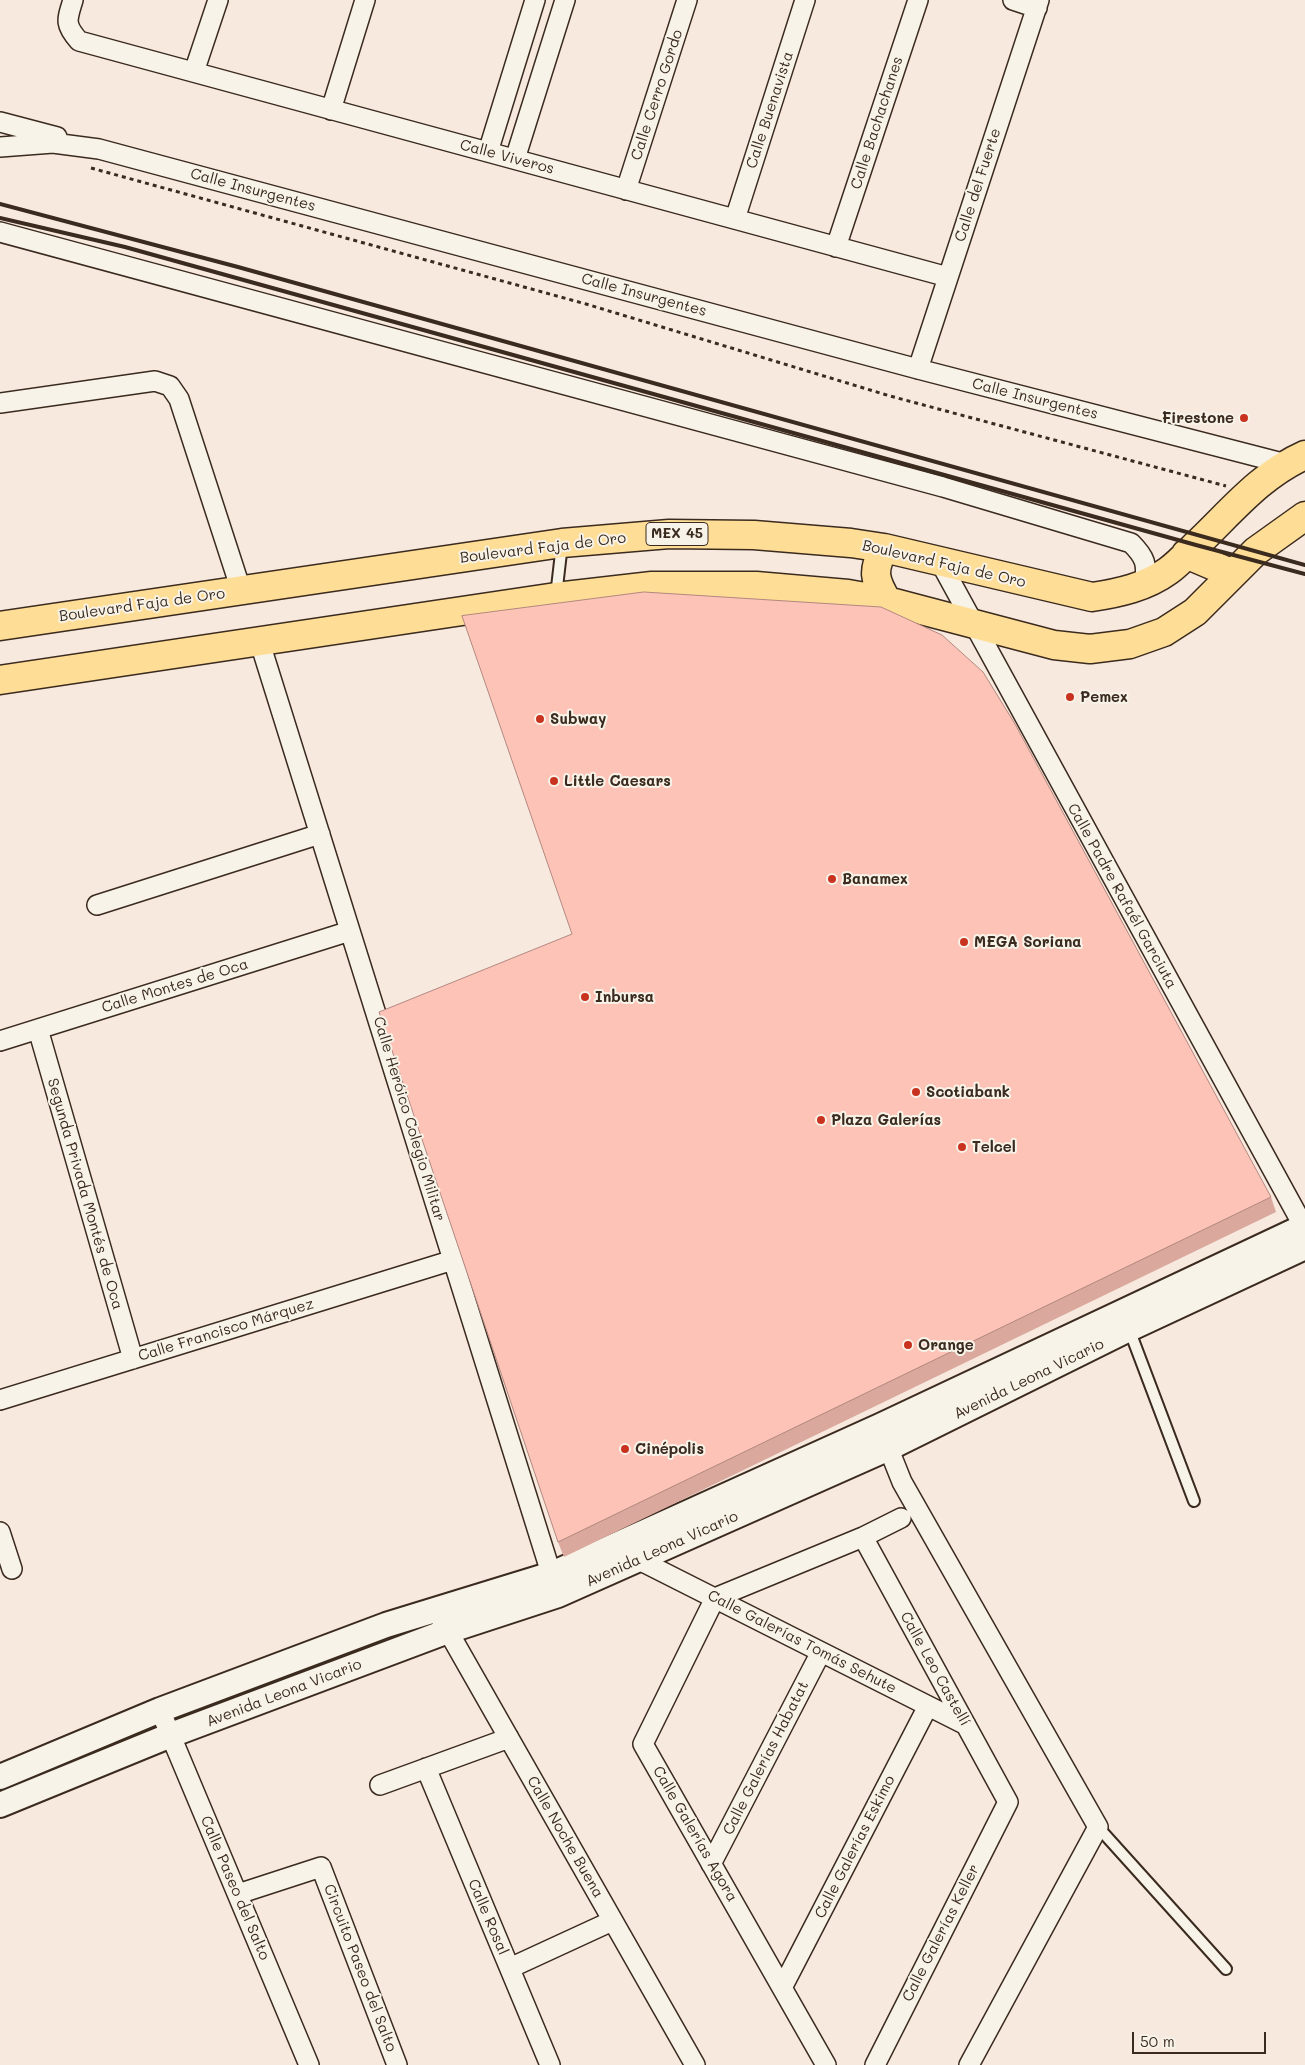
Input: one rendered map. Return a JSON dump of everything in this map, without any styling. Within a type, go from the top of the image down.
[{"type":"main road","name":"Boulevard Faja de Oro","points":[[0,626],[562,543],[669,534],[754,535],[852,543],[884,548],[1092,597],[1118,593],[1144,584],[1168,571],[1248,492],[1295,459]]},
{"type":"main road","points":[[0,680],[557,602],[655,590],[708,590],[756,586],[848,594],[887,601],[1054,645],[1090,649],[1130,644],[1164,632],[1195,612],[1256,551],[1305,516]]},
{"type":"main road","points":[[884,548],[876,563],[877,584],[887,601]]},
{"type":"main road","points":[[1186,554],[1233,574]]},
{"type":"street","name":"Calle Viveros","points":[[73,0],[67,20],[70,31],[79,41],[948,277]]},
{"type":"street","points":[[194,72],[218,0]]},
{"type":"street","points":[[331,110],[365,0]]},
{"type":"street","points":[[488,152],[535,0]]},
{"type":"street","points":[[515,160],[565,0]]},
{"type":"street","name":"Calle Cerro Gordo","points":[[626,190],[687,0]]},
{"type":"street","name":"Calle Buenavista","points":[[735,219],[805,0]]},
{"type":"street","name":"Calle Bachachanes","points":[[836,246],[918,0]]},
{"type":"street","points":[[1012,0],[1038,4]]},
{"type":"street","name":"Calle del Fuerte","points":[[918,369],[1038,4]]},
{"type":"street","points":[[6,123],[99,149]]},
{"type":"street","name":"Calle Insurgentes","points":[[0,147],[53,143],[99,149],[918,369],[1295,459]]},
{"type":"street","points":[[0,232],[934,485],[1131,543],[1142,554],[1147,569],[1144,584]]},
{"type":"street","points":[[0,403],[155,381],[170,386],[179,399],[241,590]]},
{"type":"street","name":"Calle Padre Rafaél Garciuta","points":[[940,562],[1040,756],[1305,1232]]},
{"type":"street","name":"Calle Heróico Colegio Militar","points":[[260,643],[555,1585]]},
{"type":"street","points":[[97,905],[320,834]]},
{"type":"street","name":"Calle Montes de Oca","points":[[0,1041],[350,931]]},
{"type":"street","name":"Segunda Privada Montés de Oca","points":[[38,1029],[133,1359]]},
{"type":"street","name":"Avenida Leona Vicario","points":[[0,1777],[160,1710],[386,1624],[436,1610],[555,1585],[639,1560],[889,1448],[1125,1320],[1305,1232]]},
{"type":"street","name":"Calle Francisco Márquez","points":[[0,1400],[453,1260]]},
{"type":"street","name":"Avenida Leona Vicario","points":[[0,1805],[171,1735],[448,1631],[555,1585],[880,1426],[1125,1320]]},
{"type":"street","points":[[880,1426],[902,1482],[1098,1827],[969,2065]]},
{"type":"street","points":[[715,1598],[862,1537],[901,1518]]},
{"type":"street","points":[[0,1532],[12,1569]]},
{"type":"street","name":"Calle Leo Castellí","points":[[862,1537],[1008,1802]]},
{"type":"street","name":"Calle Galerías Tomás Sehute","points":[[639,1560],[966,1725]]},
{"type":"street","name":"Calle Galerías Agora","points":[[715,1598],[643,1744],[826,2065]]},
{"type":"street","name":"Calle Noche Buena","points":[[436,1610],[695,2065]]},
{"type":"street","name":"Calle Galerías Habatat","points":[[711,1864],[821,1652]]},
{"type":"street","name":"Calle Galerías Eskimo","points":[[782,1988],[928,1706]]},
{"type":"street","name":"Calle Paseo del Salto","points":[[160,1710],[309,2065]]},
{"type":"street","points":[[380,1785],[508,1738]]},
{"type":"street","points":[[67,1749],[77,1774]]},
{"type":"street","name":"Calle Rosal","points":[[426,1768],[550,2065]]},
{"type":"street","name":"Calle Galerías Keller","points":[[875,2065],[1008,1802]]},
{"type":"street","name":"Circuito Paseo del Salto","points":[[238,1894],[321,1867],[397,2065]]},
{"type":"street","points":[[510,1968],[612,1921]]},
{"type":"lane","points":[[557,602],[562,543]]},
{"type":"lane","points":[[1125,1320],[1194,1501]]},
{"type":"lane","points":[[1098,1827],[1226,1969]]},
{"type":"path","points":[[88,167],[586,304],[890,396],[1248,492]]},
{"type":"building","name":"Plaza Galerías","points":[[644,592],[881,607],[942,635],[983,672],[1015,724],[1271,1197],[558,1542],[379,1012],[572,934],[462,616]]},
{"type":"railway","points":[[0,204],[238,267],[1305,565]]},
{"type":"railway","points":[[0,218],[125,247],[1305,574]]},
{"type":"place","name":"Firestone","points":[[1244,418]]},
{"type":"place","name":"Pemex","points":[[1070,697]]},
{"type":"place","name":"Subway","points":[[540,719]]},
{"type":"place","name":"Little Caesars","points":[[554,781]]},
{"type":"place","name":"Banamex","points":[[832,879]]},
{"type":"place","name":"MEGA Soriana","points":[[964,942]]},
{"type":"place","name":"Inbursa","points":[[585,997]]},
{"type":"place","name":"Scotiabank","points":[[916,1092]]},
{"type":"place","name":"Plaza Galerías","points":[[821,1120]]},
{"type":"place","name":"Telcel","points":[[962,1147]]},
{"type":"place","name":"Orange","points":[[908,1345]]},
{"type":"place","name":"Cinépolis","points":[[625,1449]]}]
